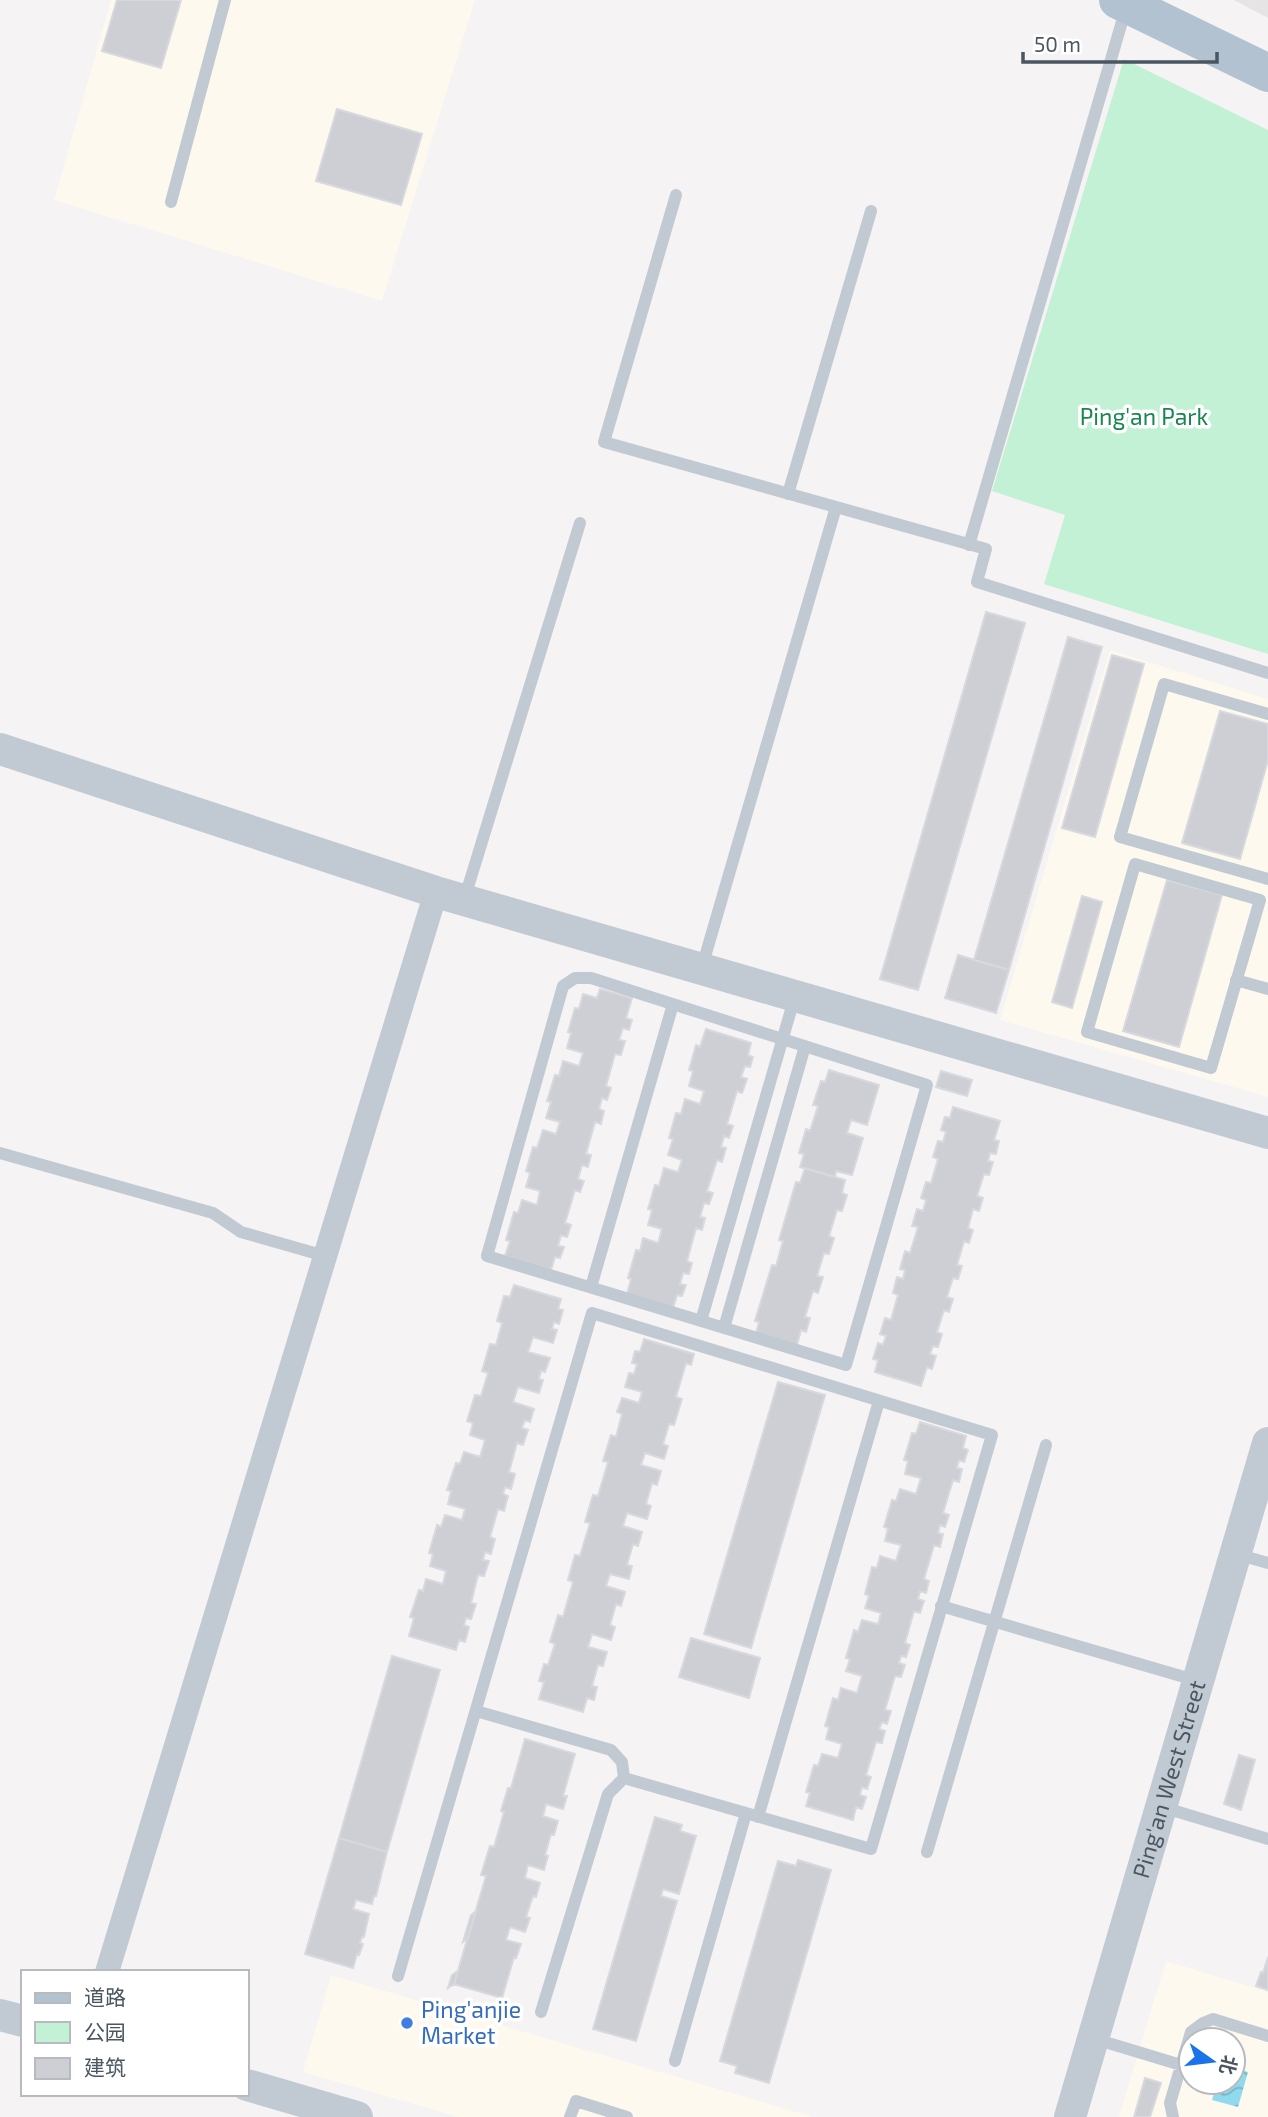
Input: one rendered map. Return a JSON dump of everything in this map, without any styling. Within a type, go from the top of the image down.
[{"type":"main road","points":[[1122,2],[1268,73]]},
{"type":"street","points":[[0,749],[450,896],[1268,1133]]},
{"type":"street","points":[[108,1970],[325,1256],[450,896]]},
{"type":"street","name":"Ping'an West Street","points":[[1070,2117],[1268,1443]]},
{"type":"street","points":[[0,2015],[21,2020]]},
{"type":"street","points":[[248,2085],[358,2117]]},
{"type":"lane","points":[[171,202],[225,0]]},
{"type":"lane","points":[[969,545],[1122,2]]},
{"type":"lane","points":[[676,195],[604,442],[986,549],[977,582],[1268,673]]},
{"type":"lane","points":[[788,494],[871,211]]},
{"type":"lane","points":[[702,969],[836,507]]},
{"type":"lane","points":[[450,896],[580,523]]},
{"type":"lane","points":[[1268,714],[1164,684],[1121,837],[1268,879]]},
{"type":"lane","points":[[1135,864],[1259,900],[1237,980],[1211,1068],[1087,1032],[1135,864]]},
{"type":"lane","points":[[575,978],[591,978],[782,1039],[928,1085],[846,1365],[487,1256],[563,986],[575,978]]},
{"type":"lane","points":[[1237,980],[1268,989]]},
{"type":"lane","points":[[701,1321],[795,996]]},
{"type":"lane","points":[[591,1287],[673,1004]]},
{"type":"lane","points":[[724,1328],[805,1046]]},
{"type":"lane","points":[[0,1153],[212,1213],[241,1232],[325,1256]]},
{"type":"lane","points":[[398,1976],[592,1313],[992,1435],[871,1849],[624,1778]]},
{"type":"lane","points":[[675,2061],[878,1401]]},
{"type":"lane","points":[[927,1852],[1046,1445]]},
{"type":"lane","points":[[1236,1554],[1268,1563]]},
{"type":"lane","points":[[941,1606],[1199,1681]]},
{"type":"lane","points":[[476,1711],[611,1750],[622,1762],[624,1778]]},
{"type":"lane","points":[[541,2012],[608,1794],[624,1778]]},
{"type":"lane","points":[[1162,1807],[1268,1839]]},
{"type":"lane","points":[[1199,2026],[1213,2019],[1236,2026]]},
{"type":"lane","points":[[1247,2030],[1268,2036]]},
{"type":"lane","points":[[1093,2038],[1177,2064]]},
{"type":"lane","points":[[1173,2117],[1170,2103],[1177,2079]]},
{"type":"lane","points":[[570,2117],[576,2101],[627,2117]]},
{"type":"shaded area","points":[[111,0],[475,0],[382,301],[54,200]]},
{"type":"shaded area","points":[[1234,0],[1268,0],[1268,18]]},
{"type":"shaded area","points":[[1110,650],[1268,699],[1268,1097],[1000,1020]]},
{"type":"shaded area","points":[[1166,1961],[1268,1992],[1268,2117],[1119,2117]]},
{"type":"shaded area","name":"Ping'anjie Market","points":[[331,1975],[813,2117],[459,2117],[303,2072]]},
{"type":"green space","name":"Ping'an Park","points":[[1124,59],[1268,130],[1268,654],[1044,584],[1065,515],[992,491]]},
{"type":"water","points":[[1213,2096],[1241,2096],[1238,2107],[1212,2100]]},
{"type":"building","points":[[117,0],[181,0],[161,68],[102,51]]},
{"type":"building","points":[[337,109],[422,134],[401,205],[316,181]]},
{"type":"building","points":[[986,612],[1025,623],[918,990],[880,979]]},
{"type":"building","points":[[1068,637],[1102,647],[1009,970],[974,960]]},
{"type":"building","points":[[1112,655],[1144,664],[1095,837],[1062,828]]},
{"type":"building","points":[[1220,711],[1268,724],[1268,760],[1240,859],[1182,843]]},
{"type":"building","points":[[1167,880],[1222,895],[1179,1047],[1123,1031]]},
{"type":"building","points":[[1082,896],[1102,902],[1072,1008],[1052,1002]]},
{"type":"building","points":[[958,955],[1009,970],[996,1013],[945,998]]},
{"type":"building","points":[[600,989],[632,998],[626,1018],[632,1020],[629,1030],[623,1028],[619,1040],[625,1041],[621,1055],[615,1054],[606,1086],[611,1088],[607,1100],[602,1098],[599,1109],[604,1111],[601,1124],[595,1122],[586,1154],[591,1155],[588,1167],[582,1165],[578,1179],[584,1181],[580,1192],[575,1190],[565,1223],[571,1225],[567,1237],[561,1235],[558,1246],[564,1247],[560,1258],[555,1257],[551,1270],[505,1256],[510,1241],[506,1240],[514,1212],[518,1213],[522,1200],[537,1205],[540,1191],[526,1187],[530,1173],[526,1171],[533,1147],[537,1148],[543,1130],[556,1134],[560,1122],[546,1118],[551,1102],[547,1101],[555,1075],[559,1076],[563,1061],[579,1066],[583,1053],[567,1048],[571,1033],[568,1032],[575,1008],[579,1009],[583,994],[597,998]]},
{"type":"building","points":[[706,1029],[751,1043],[748,1055],[753,1057],[750,1067],[745,1066],[741,1077],[747,1079],[742,1093],[737,1091],[727,1124],[733,1126],[729,1138],[724,1136],[721,1147],[726,1148],[722,1162],[717,1160],[707,1191],[713,1193],[709,1204],[704,1203],[700,1217],[705,1218],[702,1230],[696,1228],[687,1261],[692,1263],[689,1274],[683,1273],[680,1284],[686,1285],[682,1296],[677,1295],[673,1308],[627,1294],[631,1279],[628,1278],[636,1250],[640,1251],[643,1238],[658,1243],[662,1229],[648,1225],[652,1210],[648,1209],[655,1185],[659,1186],[664,1168],[678,1172],[682,1160],[668,1155],[673,1139],[669,1138],[676,1113],[681,1114],[685,1099],[700,1104],[704,1091],[689,1086],[693,1071],[689,1070],[696,1045],[700,1047]]},
{"type":"building","points":[[829,1070],[879,1085],[867,1125],[851,1120],[847,1133],[863,1138],[852,1175],[836,1171],[835,1177],[800,1167],[804,1154],[799,1153],[806,1129],[810,1131],[818,1106],[813,1105],[821,1081],[825,1082]]},
{"type":"building","points":[[941,1071],[972,1080],[967,1096],[936,1087]]},
{"type":"building","points":[[953,1107],[1000,1121],[994,1140],[999,1141],[996,1154],[990,1153],[988,1161],[993,1162],[989,1175],[984,1174],[977,1196],[983,1198],[979,1211],[973,1209],[968,1228],[973,1230],[969,1243],[964,1241],[957,1265],[962,1266],[958,1279],[953,1278],[947,1297],[953,1299],[949,1312],[944,1310],[937,1332],[942,1334],[938,1347],[933,1346],[930,1354],[936,1356],[932,1369],[927,1367],[921,1386],[875,1372],[878,1360],[873,1359],[878,1343],[883,1345],[886,1336],[880,1334],[885,1318],[891,1320],[898,1295],[893,1293],[897,1277],[903,1279],[905,1270],[900,1269],[905,1251],[910,1253],[918,1227],[912,1226],[917,1209],[923,1211],[926,1200],[921,1198],[926,1182],[931,1183],[938,1159],[933,1157],[938,1141],[943,1142],[946,1132],[941,1130],[945,1117],[950,1118]]},
{"type":"building","points":[[805,1168],[845,1180],[842,1193],[847,1195],[842,1211],[837,1210],[829,1236],[834,1238],[829,1254],[824,1253],[817,1276],[823,1277],[818,1293],[813,1291],[805,1317],[810,1318],[806,1332],[801,1330],[797,1345],[756,1333],[759,1322],[755,1321],[772,1265],[776,1266],[783,1241],[779,1240],[796,1182],[800,1183]]},
{"type":"building","points":[[514,1285],[561,1299],[558,1309],[563,1310],[559,1324],[554,1322],[552,1329],[557,1330],[553,1343],[533,1337],[528,1352],[550,1358],[545,1372],[541,1371],[539,1379],[543,1380],[539,1393],[518,1387],[513,1402],[534,1409],[530,1422],[525,1420],[522,1428],[528,1430],[523,1445],[517,1443],[509,1472],[515,1474],[511,1489],[505,1487],[503,1494],[508,1496],[504,1511],[498,1509],[490,1537],[495,1539],[491,1554],[485,1552],[483,1560],[489,1561],[484,1576],[478,1575],[471,1603],[476,1604],[471,1619],[466,1618],[464,1625],[469,1627],[465,1642],[459,1640],[456,1650],[409,1636],[414,1618],[410,1617],[419,1590],[423,1591],[426,1579],[443,1584],[446,1571],[430,1566],[433,1554],[429,1553],[437,1525],[441,1527],[445,1515],[462,1520],[465,1509],[448,1504],[451,1491],[447,1490],[456,1463],[460,1464],[464,1452],[480,1457],[485,1440],[470,1435],[473,1423],[467,1421],[475,1395],[481,1396],[488,1373],[482,1371],[490,1344],[496,1345],[502,1323],[497,1321],[504,1296],[510,1297]]},
{"type":"building","points":[[644,1339],[694,1354],[691,1365],[686,1363],[676,1397],[682,1399],[674,1425],[669,1424],[663,1444],[668,1446],[664,1459],[645,1453],[641,1465],[661,1471],[657,1485],[652,1483],[646,1504],[651,1506],[647,1519],[627,1513],[623,1526],[642,1532],[638,1546],[633,1544],[627,1565],[632,1566],[629,1579],[610,1574],[606,1586],[625,1592],[621,1606],[616,1604],[610,1625],[615,1627],[611,1640],[592,1634],[588,1647],[607,1652],[603,1666],[598,1665],[592,1686],[597,1687],[594,1700],[587,1698],[583,1712],[539,1699],[544,1682],[539,1681],[544,1664],[548,1665],[555,1644],[550,1642],[558,1615],[563,1617],[573,1582],[568,1580],[575,1555],[580,1556],[590,1523],[585,1522],[593,1495],[598,1496],[608,1462],[603,1461],[611,1435],[616,1437],[622,1414],[617,1412],[622,1398],[639,1403],[642,1392],[625,1387],[629,1373],[634,1374],[637,1364],[632,1363],[635,1351],[640,1352]]},
{"type":"building","points":[[778,1382],[825,1395],[751,1648],[704,1634]]},
{"type":"building","points":[[920,1422],[966,1436],[963,1448],[968,1450],[964,1462],[959,1460],[957,1468],[962,1469],[959,1482],[953,1480],[943,1513],[949,1515],[945,1527],[940,1525],[938,1533],[943,1534],[940,1547],[934,1545],[924,1579],[929,1581],[926,1593],[920,1591],[918,1599],[924,1601],[920,1613],[914,1611],[905,1643],[910,1645],[906,1657],[901,1656],[899,1663],[905,1665],[901,1677],[895,1676],[885,1710],[891,1711],[887,1724],[882,1722],[879,1729],[885,1731],[882,1743],[876,1742],[866,1775],[871,1777],[867,1789],[862,1787],[860,1795],[866,1797],[862,1809],[856,1807],[853,1820],[806,1806],[810,1793],[806,1792],[814,1765],[818,1766],[822,1754],[838,1758],[842,1744],[826,1739],[829,1727],[825,1726],[833,1698],[838,1700],[841,1688],[857,1693],[862,1676],[846,1671],[850,1659],[846,1658],[854,1630],[858,1632],[862,1620],[878,1624],[881,1613],[865,1608],[869,1596],[865,1594],[872,1567],[877,1568],[880,1556],[896,1561],[901,1545],[885,1541],[888,1528],[884,1527],[892,1500],[896,1501],[900,1489],[916,1494],[921,1478],[905,1474],[908,1461],[904,1460],[912,1433],[916,1434]]},
{"type":"building","points":[[691,1638],[760,1658],[749,1698],[679,1677]]},
{"type":"building","points":[[392,1656],[440,1670],[387,1852],[339,1838]]},
{"type":"building","points":[[525,1739],[575,1754],[563,1796],[567,1796],[563,1809],[546,1804],[543,1816],[558,1821],[545,1855],[548,1856],[544,1870],[528,1865],[525,1878],[540,1883],[526,1917],[530,1918],[525,1932],[510,1927],[506,1940],[521,1944],[516,1958],[514,1957],[502,1998],[454,1984],[486,1876],[481,1875],[490,1846],[494,1847],[504,1812],[501,1811],[508,1788],[511,1788]]},
{"type":"building","points":[[1239,1755],[1255,1760],[1241,1810],[1224,1804]]},
{"type":"building","points":[[655,1817],[682,1825],[680,1831],[696,1836],[679,1894],[663,1889],[661,1896],[677,1901],[636,2041],[593,2029]]},
{"type":"building","points":[[339,1838],[387,1852],[372,1904],[356,1900],[353,1909],[369,1914],[360,1943],[363,1944],[353,1968],[305,1954]]},
{"type":"building","points":[[798,1860],[831,1870],[769,2083],[735,2073],[737,2066],[720,2061],[778,1861],[796,1866]]},
{"type":"building","points":[[476,1911],[468,1938],[463,1942],[471,1915]]},
{"type":"building","points":[[1268,1957],[1268,1990],[1256,1986]]},
{"type":"building","points":[[458,1971],[454,1984],[448,1988],[452,1975]]},
{"type":"building","points":[[1145,2078],[1161,2083],[1150,2117],[1134,2117]]},
{"type":"place","name":"Ping'anjie Market","points":[[407,2023]]}]
